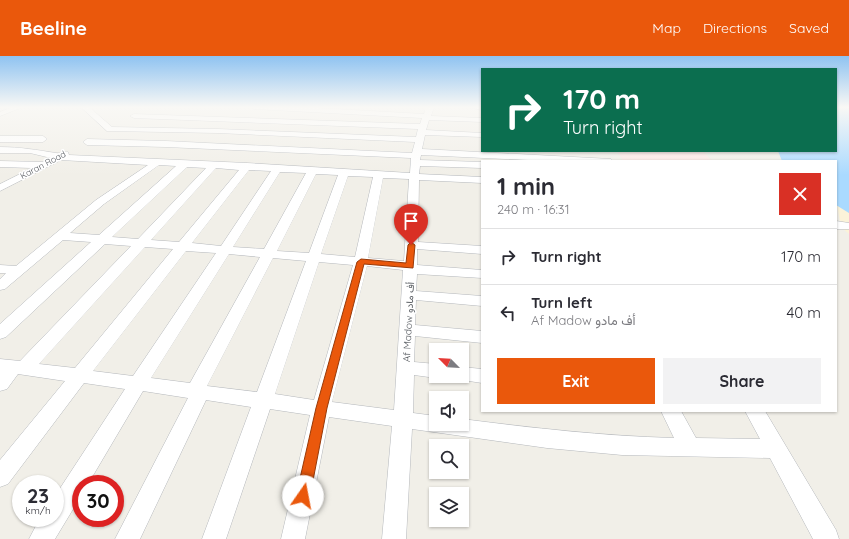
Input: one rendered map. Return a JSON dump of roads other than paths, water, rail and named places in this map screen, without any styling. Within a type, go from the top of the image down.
[{"type":"street","name":"Karan Road","points":[[0,188],[109,130]]},
{"type":"street","points":[[139,130],[218,131],[323,136],[388,130]]},
{"type":"street","points":[[0,150],[26,149],[49,153],[59,157],[278,168],[302,160],[328,130]]},
{"type":"street","name":"Af Madow أف مادو","points":[[394,539],[403,419],[416,162],[423,130]]},
{"type":"street","points":[[447,130],[481,135]]},
{"type":"street","points":[[0,333],[102,239],[178,163],[197,146],[218,131]]},
{"type":"street","points":[[0,139],[43,139]]},
{"type":"street","points":[[80,146],[197,146],[302,160],[481,165]]},
{"type":"street","points":[[302,160],[313,170],[379,174],[416,162],[543,156],[595,160]]},
{"type":"street","points":[[0,286],[100,202],[158,162]]},
{"type":"street","points":[[416,162],[481,180]]},
{"type":"street","points":[[0,164],[44,165]]},
{"type":"street","points":[[0,384],[12,367],[141,243],[214,165]]},
{"type":"street","points":[[0,477],[247,166]]},
{"type":"street","points":[[64,503],[138,384],[278,168]]},
{"type":"street","points":[[127,539],[197,392],[313,170]]},
{"type":"street","points":[[214,539],[344,172]]},
{"type":"street","points":[[293,539],[322,408],[361,262],[379,174]]},
{"type":"street","points":[[0,178],[23,176]]},
{"type":"street","points":[[61,236],[481,274]]},
{"type":"street","points":[[411,245],[481,250]]},
{"type":"street","points":[[0,269],[20,270]]},
{"type":"street","points":[[409,295],[481,302]]},
{"type":"street","points":[[407,330],[481,337]]},
{"type":"street","points":[[12,367],[429,423]]},
{"type":"street","points":[[405,368],[429,370]]},
{"type":"street","points":[[469,375],[481,376]]},
{"type":"street","points":[[672,412],[690,448]]},
{"type":"street","points":[[756,412],[827,539]]},
{"type":"street","points":[[469,428],[547,439],[622,446],[776,449]]},
{"type":"street","points":[[41,539],[49,527]]},
{"type":"water","points":[[837,130],[849,130],[849,213],[837,206],[837,160],[782,160],[778,152],[837,152]]}]
